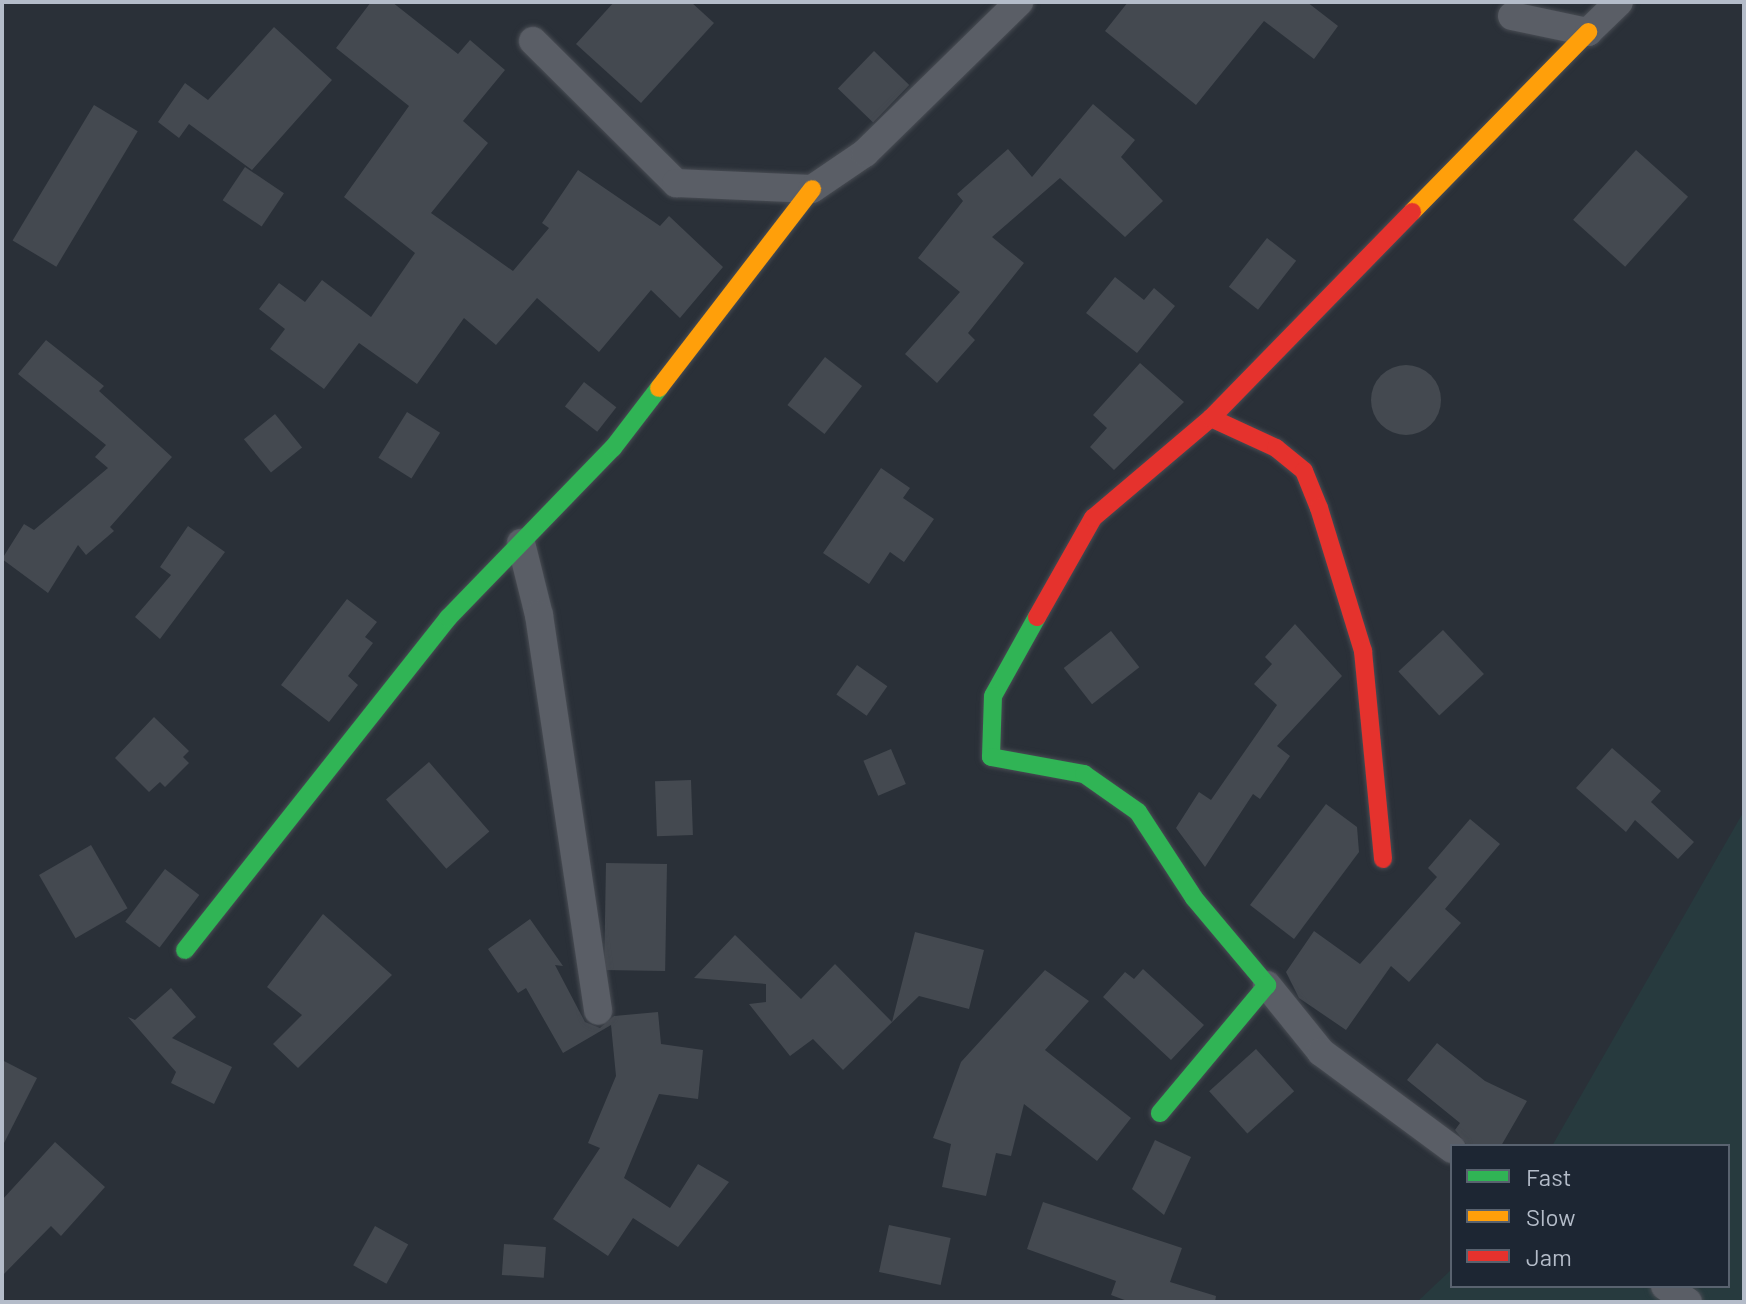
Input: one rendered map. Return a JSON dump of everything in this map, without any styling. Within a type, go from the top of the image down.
[{"type":"street","points":[[185,950],[448,618],[613,448],[812,189],[865,153],[1019,2]]},
{"type":"street","points":[[1450,1148],[1321,1052],[1194,898],[1138,812],[1084,774],[991,757],[988,728],[1010,659],[1093,518],[1211,418],[1619,2]]},
{"type":"street","points":[[1512,16],[1588,32]]},
{"type":"street","points":[[533,41],[676,183],[812,189]]},
{"type":"street","points":[[1211,418],[1276,448],[1304,471],[1319,508],[1363,651],[1383,859]]},
{"type":"street","points":[[521,543],[539,615],[598,1011]]},
{"type":"street","points":[[1160,1113],[1267,985]]},
{"type":"street","points":[[1668,1288],[1688,1302]]},
{"type":"green space","points":[[1744,811],[1744,1302],[1417,1302],[1450,1271],[1450,1288],[1730,1288],[1730,1144],[1553,1144]]},
{"type":"building","points":[[371,2],[392,2],[458,54],[470,40],[505,70],[463,121],[488,143],[431,213],[513,271],[549,228],[542,223],[578,170],[660,226],[669,216],[723,267],[680,318],[651,290],[599,352],[537,298],[496,345],[464,318],[417,384],[359,343],[324,389],[270,349],[285,329],[259,309],[279,283],[305,302],[322,280],[371,317],[415,253],[344,197],[409,106],[336,48]]},
{"type":"building","points":[[614,2],[691,2],[714,23],[641,103],[576,44]]},
{"type":"building","points":[[1128,2],[1307,2],[1338,26],[1314,59],[1264,21],[1196,105],[1105,31]]},
{"type":"building","points":[[274,27],[332,80],[252,170],[189,124],[179,138],[158,122],[185,83],[208,100]]},
{"type":"building","points":[[874,51],[909,85],[873,122],[838,88]]},
{"type":"building","points":[[1093,104],[1135,140],[1121,157],[1163,201],[1125,237],[1060,178],[992,237],[1024,263],[968,333],[975,340],[937,383],[905,354],[960,292],[918,258],[963,201],[957,194],[1008,149],[1032,177]]},
{"type":"building","points":[[94,105],[138,131],[56,267],[13,240]]},
{"type":"building","points":[[1636,150],[1688,197],[1625,267],[1573,220]]},
{"type":"building","points":[[245,167],[284,193],[262,226],[223,200]]},
{"type":"building","points":[[1267,238],[1296,261],[1258,310],[1229,287]]},
{"type":"building","points":[[1115,277],[1144,300],[1154,288],[1175,306],[1137,353],[1086,313]]},
{"type":"building","points":[[46,340],[104,386],[99,391],[172,457],[110,527],[114,531],[86,555],[78,545],[48,593],[2,559],[24,524],[34,530],[108,468],[95,457],[106,445],[18,374]]},
{"type":"building","points":[[825,357],[862,386],[824,434],[787,405]]},
{"type":"building","points":[[1140,363],[1184,402],[1114,470],[1090,447],[1107,428],[1093,415]]},
{"type":"building","points":[[1406,365],[1425,371],[1435,381],[1441,400],[1435,419],[1425,429],[1406,435],[1387,429],[1377,419],[1371,400],[1377,381],[1387,371]]},
{"type":"building","points":[[584,382],[616,407],[597,432],[565,406]]},
{"type":"building","points":[[407,412],[440,433],[411,478],[378,458]]},
{"type":"building","points":[[275,414],[302,447],[271,473],[244,439]]},
{"type":"building","points":[[881,468],[910,488],[903,498],[934,519],[904,562],[890,552],[869,584],[823,553]]},
{"type":"building","points":[[188,526],[225,552],[160,639],[135,617],[171,575],[160,567]]},
{"type":"building","points":[[347,599],[377,622],[365,637],[373,643],[348,676],[358,685],[329,722],[281,685]]},
{"type":"building","points":[[1295,624],[1342,676],[1277,746],[1290,756],[1260,799],[1253,794],[1205,867],[1176,828],[1199,792],[1211,800],[1277,705],[1254,684],[1272,664],[1265,657]]},
{"type":"building","points":[[1443,630],[1484,674],[1439,715],[1398,672]]},
{"type":"building","points":[[1111,631],[1139,667],[1092,704],[1064,668]]},
{"type":"building","points":[[857,665],[887,686],[867,716],[836,694]]},
{"type":"building","points":[[154,717],[189,751],[183,757],[189,763],[165,787],[160,782],[149,792],[115,758]]},
{"type":"building","points":[[1612,748],[1661,791],[1651,802],[1694,842],[1678,859],[1635,820],[1626,832],[1576,788]]},
{"type":"building","points":[[891,749],[906,784],[878,796],[863,761]]},
{"type":"building","points":[[429,762],[489,831],[446,869],[386,799]]},
{"type":"building","points":[[691,780],[693,835],[657,836],[655,781]]},
{"type":"building","points":[[1326,804],[1357,827],[1359,852],[1294,939],[1250,905]]},
{"type":"building","points":[[1470,819],[1500,844],[1445,909],[1461,923],[1409,982],[1391,966],[1346,1030],[1299,998],[1286,972],[1314,931],[1360,964],[1437,877],[1428,868]]},
{"type":"building","points":[[91,845],[128,908],[76,938],[39,875]]},
{"type":"building","points":[[606,863],[667,864],[665,971],[604,970]]},
{"type":"building","points":[[165,869],[199,895],[160,948],[125,922]]},
{"type":"building","points":[[323,914],[392,975],[298,1068],[273,1044],[302,1015],[267,987]]},
{"type":"building","points":[[530,919],[563,966],[555,965],[585,1022],[600,1028],[614,1016],[658,1012],[661,1044],[703,1050],[698,1099],[659,1094],[624,1178],[670,1208],[698,1164],[729,1182],[678,1247],[633,1218],[608,1256],[553,1219],[600,1148],[588,1143],[616,1076],[611,1025],[563,1053],[526,988],[518,993],[488,949]]},
{"type":"building","points":[[915,932],[984,950],[969,1009],[919,996],[843,1070],[813,1039],[790,1056],[749,1004],[766,1002],[766,984],[694,978],[735,935],[801,999],[835,964],[892,1022]]},
{"type":"building","points":[[1143,969],[1204,1025],[1171,1060],[1103,997],[1125,972],[1134,979]]},
{"type":"building","points":[[1045,970],[1089,1001],[1045,1050],[1131,1118],[1097,1161],[1024,1104],[1011,1156],[996,1153],[986,1196],[942,1187],[951,1144],[933,1138],[961,1062]]},
{"type":"building","points":[[171,988],[196,1017],[172,1038],[232,1067],[214,1104],[171,1083],[176,1072],[128,1017],[135,1020]]},
{"type":"building","points":[[1437,1043],[1485,1081],[1527,1101],[1502,1144],[1466,1144],[1455,1130],[1460,1123],[1407,1080]]},
{"type":"building","points":[[1256,1049],[1294,1091],[1247,1134],[1209,1091]]},
{"type":"building","points":[[2,1060],[37,1078],[2,1147]]},
{"type":"building","points":[[1155,1140],[1191,1157],[1164,1215],[1132,1189]]},
{"type":"building","points":[[55,1142],[105,1187],[61,1236],[51,1226],[2,1276],[2,1200]]},
{"type":"building","points":[[1043,1202],[1182,1248],[1170,1282],[1216,1296],[1215,1302],[1130,1302],[1111,1295],[1116,1281],[1027,1249]]},
{"type":"building","points":[[889,1225],[951,1238],[941,1285],[879,1272]]},
{"type":"building","points":[[375,1226],[408,1244],[386,1284],[353,1265]]},
{"type":"building","points":[[504,1244],[546,1247],[544,1278],[502,1275]]},
{"type":"traffic: fast","points":[[185,950],[448,618],[613,448],[659,388]]},
{"type":"traffic: fast","points":[[1037,617],[993,696],[991,757],[1084,774],[1138,812],[1194,898],[1267,985],[1160,1113]]},
{"type":"traffic: slow","points":[[1412,212],[1588,32]]},
{"type":"traffic: slow","points":[[659,388],[812,189]]},
{"type":"traffic: jam","points":[[1037,617],[1093,518],[1211,418],[1412,212]]},
{"type":"traffic: jam","points":[[1211,418],[1276,448],[1304,471],[1319,508],[1363,651],[1383,859]]}]
